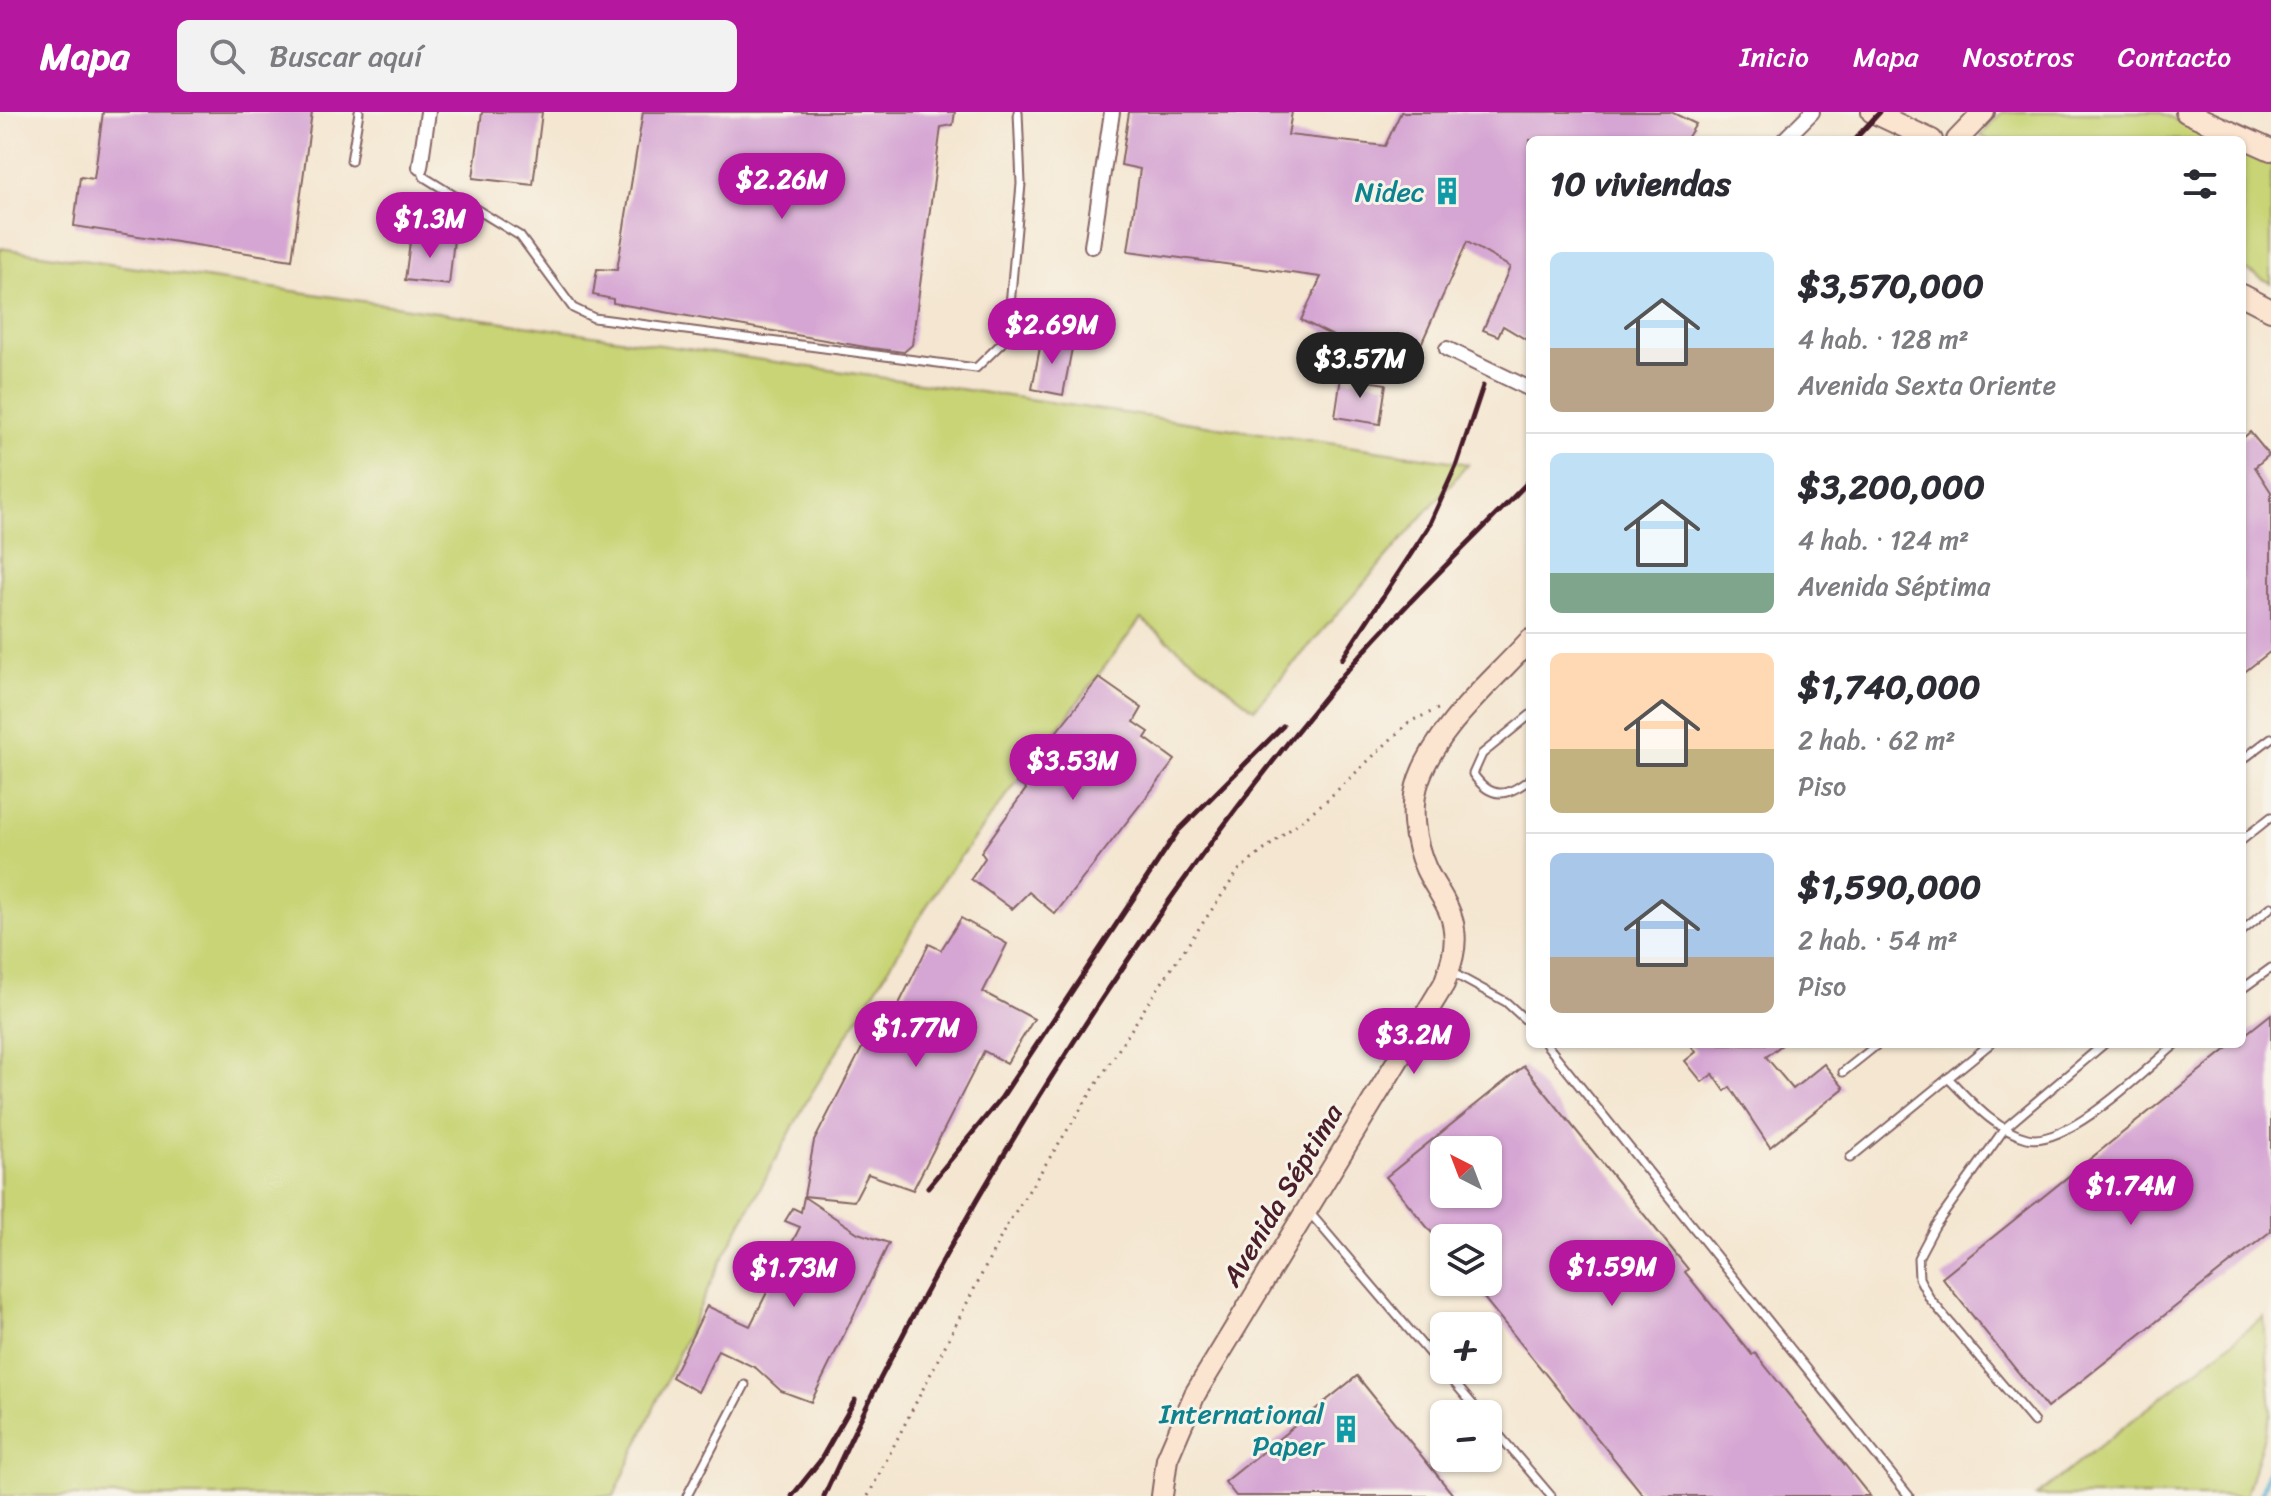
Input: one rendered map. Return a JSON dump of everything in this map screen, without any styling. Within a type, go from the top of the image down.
[{"type":"street","points":[[420,167],[428,112]]},
{"type":"street","points":[[1092,246],[1112,112]]},
{"type":"street","points":[[1788,136],[1812,112]]},
{"type":"street","points":[[1872,112],[1923,136]]},
{"type":"street","points":[[1961,136],[1984,112]]},
{"type":"street","points":[[2186,112],[2240,136]]},
{"type":"street","points":[[2246,139],[2271,150]]},
{"type":"street","points":[[2246,297],[2271,310]]},
{"type":"street","points":[[1447,349],[1526,387]]},
{"type":"street","name":"Avenida Séptima","points":[[1162,1496],[1167,1459],[1195,1394],[1305,1208],[1432,1006],[1449,971],[1454,930],[1449,910],[1426,869],[1417,843],[1413,812],[1419,779],[1445,734],[1526,644]]},
{"type":"lane","points":[[351,161],[359,112]]},
{"type":"lane","points":[[420,167],[424,177],[520,236],[573,308],[594,318],[976,368],[1007,338],[1021,184],[1018,112]]},
{"type":"lane","points":[[1526,718],[1482,754],[1473,774],[1489,793],[1498,795],[1512,793],[1526,782]]},
{"type":"lane","points":[[2246,757],[2271,738]]},
{"type":"lane","points":[[2246,837],[2271,817]]},
{"type":"lane","points":[[2246,928],[2271,907]]},
{"type":"lane","points":[[2246,986],[2271,968]]},
{"type":"lane","points":[[1449,971],[1506,1002],[1526,1020]]},
{"type":"lane","points":[[1549,1048],[1909,1496]]},
{"type":"lane","points":[[1843,1072],[1873,1048]]},
{"type":"lane","points":[[1850,1158],[1985,1048]]},
{"type":"lane","points":[[2034,1422],[1930,1299],[1919,1278],[1918,1258],[1924,1242],[2005,1128],[2099,1048]]},
{"type":"lane","points":[[1948,1078],[1984,1115],[2005,1128],[2028,1139],[2051,1138],[2104,1104],[2171,1048]]},
{"type":"lane","points":[[1305,1208],[1469,1400]]},
{"type":"lane","points":[[687,1496],[745,1385]]},
{"type":"lane","points":[[1502,1438],[1551,1496]]},
{"type":"path","points":[[868,1496],[1007,1225],[1150,1000],[1239,870],[1327,800],[1409,722],[1450,703]]},
{"type":"green space","points":[[2002,112],[2159,112],[2210,136],[1981,136]]},
{"type":"green space","points":[[2246,153],[2271,164],[2271,283],[2246,270]]},
{"type":"green space","points":[[0,248],[1468,464],[1254,709],[1141,619],[944,878],[808,1099],[718,1267],[614,1496],[0,1496]]},
{"type":"green space","points":[[2264,1317],[2271,1413],[2246,1496],[2036,1496]]},
{"type":"building","points":[[103,112],[312,112],[292,260],[74,226],[80,177],[94,179]]},
{"type":"building","points":[[482,112],[542,112],[533,185],[473,178]]},
{"type":"building","points":[[643,112],[955,112],[953,125],[941,127],[912,345],[904,352],[871,348],[613,303],[613,299],[593,295],[597,269],[617,270]]},
{"type":"building","points":[[1129,112],[1292,112],[1288,135],[1385,146],[1401,112],[1671,112],[1696,124],[1688,136],[1526,136],[1526,340],[1503,326],[1498,336],[1483,330],[1510,267],[1467,242],[1418,351],[1396,341],[1387,363],[1301,320],[1321,277],[1128,251],[1140,169],[1121,165]]},
{"type":"building","points":[[411,234],[454,239],[449,285],[405,280]]},
{"type":"building","points":[[1042,337],[1073,343],[1063,395],[1032,389]]},
{"type":"building","points":[[1341,377],[1386,384],[1380,424],[1335,417]]},
{"type":"building","points":[[2250,432],[2269,455],[2255,467],[2271,492],[2271,651],[2246,671],[2246,436]]},
{"type":"building","points":[[1099,678],[1142,708],[1134,722],[1149,732],[1145,738],[1175,760],[1055,914],[1029,892],[1012,909],[971,879],[985,858],[981,852],[1026,789],[1016,783]]},
{"type":"building","points":[[961,918],[1007,944],[983,992],[1034,1019],[1007,1063],[984,1051],[913,1190],[868,1174],[854,1201],[804,1196],[814,1141],[879,1015],[898,1006],[929,944],[941,950]]},
{"type":"building","points":[[2271,1014],[2271,1231],[2047,1408],[1942,1278],[2228,1048],[2246,1048],[2246,1034]]},
{"type":"building","points":[[1693,1048],[1778,1048],[1766,1057],[1793,1089],[1824,1064],[1844,1088],[1770,1147],[1730,1087],[1725,1091],[1713,1074],[1702,1082],[1685,1061],[1696,1052]]},
{"type":"building","points":[[1524,1066],[1688,1269],[1685,1272],[1870,1496],[1644,1496],[1502,1320],[1502,1312],[1495,1312],[1482,1296],[1502,1296],[1502,1224],[1430,1224],[1430,1231],[1386,1177],[1430,1142],[1430,1208],[1502,1208],[1502,1136],[1437,1136]]},
{"type":"building","points":[[804,1197],[858,1233],[889,1243],[811,1402],[781,1391],[756,1368],[718,1350],[698,1392],[672,1377],[707,1306],[750,1326],[800,1227],[785,1221],[793,1208],[801,1212]]},
{"type":"building","name":"International Paper","points":[[1357,1376],[1430,1466],[1430,1472],[1435,1472],[1454,1496],[1236,1496],[1225,1482]]},
{"type":"waterway","points":[[2261,1496],[2271,1460]]},
{"type":"railway","points":[[1858,136],[1880,112]]},
{"type":"railway","points":[[1342,659],[1428,528],[1457,464],[1483,386]]},
{"type":"railway","points":[[824,1496],[929,1286],[1050,1078],[1116,977],[1185,879],[1328,693],[1401,611],[1526,484]]},
{"type":"railway","points":[[928,1187],[1002,1097],[1178,831],[1283,726]]},
{"type":"railway","points":[[792,1496],[820,1461],[855,1400]]},
{"type":"place","name":"Nidec","points":[[1447,191]]},
{"type":"place","name":"International Paper","points":[[1346,1429]]}]
